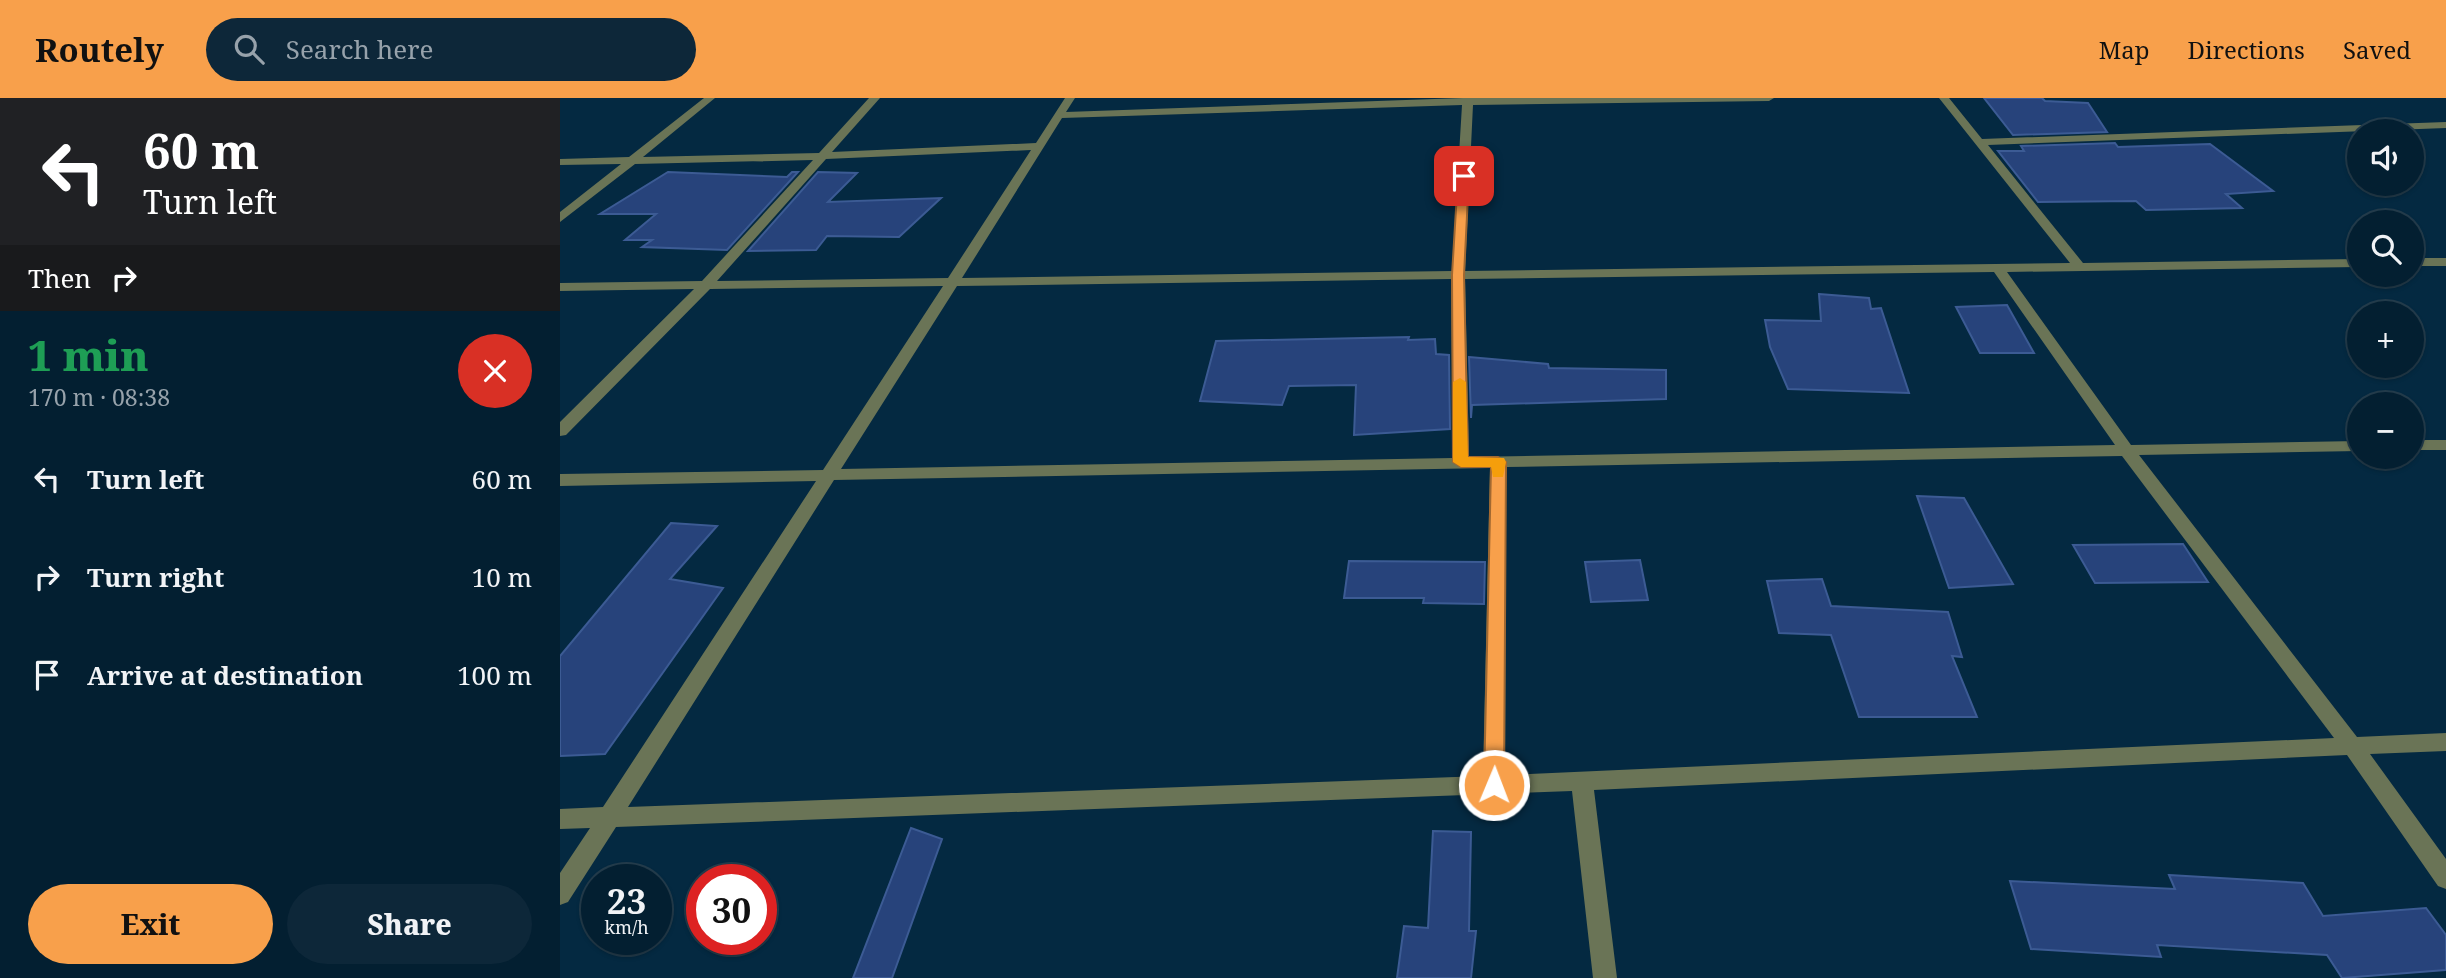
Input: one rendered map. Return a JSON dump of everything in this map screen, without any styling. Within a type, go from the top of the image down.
[{"type":"street","points":[[560,218],[710,98]]},
{"type":"street","points":[[560,431],[706,285],[875,98]]},
{"type":"street","points":[[560,894],[1070,98]]},
{"type":"street","points":[[1059,115],[1468,100],[1769,98]]},
{"type":"street","points":[[1944,98],[2080,267]]},
{"type":"street","points":[[1461,462],[1458,275],[1468,100]]},
{"type":"street","points":[[1979,142],[2446,125]]},
{"type":"street","points":[[560,162],[823,156],[1040,146]]},
{"type":"street","points":[[2424,262],[2446,262]]},
{"type":"street","points":[[560,287],[2347,263]]},
{"type":"street","points":[[1998,268],[2126,450],[2352,746],[2446,878]]},
{"type":"street","points":[[2424,445],[2446,445]]},
{"type":"street","points":[[560,480],[2347,446]]},
{"type":"street","points":[[1494,785],[1498,462]]},
{"type":"street","points":[[560,819],[1494,785],[2446,742]]},
{"type":"street","points":[[1582,781],[1605,978]]},
{"type":"building","points":[[1984,98],[2042,98],[2045,101],[2088,103],[2107,132],[2013,135]]},
{"type":"building","points":[[2115,143],[2118,147],[2210,144],[2273,191],[2226,194],[2242,208],[2146,210],[2136,201],[2038,202],[1998,151],[2024,151],[2021,146]]},
{"type":"building","points":[[668,172],[787,177],[792,172],[798,172],[727,250],[642,247],[652,240],[625,240],[656,214],[600,214]]},
{"type":"building","points":[[818,172],[857,173],[828,202],[941,198],[899,237],[827,236],[816,250],[748,251]]},
{"type":"building","points":[[1819,294],[1869,298],[1871,309],[1881,308],[1909,393],[1788,389],[1770,347],[1765,320],[1821,321]]},
{"type":"building","points":[[2007,305],[2034,353],[1980,353],[1956,307]]},
{"type":"building","points":[[1409,337],[1408,340],[1435,339],[1436,354],[1449,355],[1450,429],[1354,435],[1356,385],[1289,386],[1282,405],[1200,401],[1216,341]]},
{"type":"building","points":[[1469,357],[1548,364],[1549,368],[1666,370],[1666,399],[1472,405],[1471,418]]},
{"type":"building","points":[[1917,496],[1964,498],[2013,584],[1949,588]]},
{"type":"building","points":[[671,523],[717,526],[670,579],[723,588],[605,754],[560,756],[560,656]]},
{"type":"building","points":[[2183,544],[2208,582],[2095,583],[2073,545]]},
{"type":"building","points":[[1640,560],[1648,600],[1591,602],[1585,562]]},
{"type":"building","points":[[1349,561],[1485,562],[1484,604],[1423,603],[1424,598],[1344,598]]},
{"type":"building","points":[[1822,579],[1831,606],[1948,612],[1962,657],[1952,656],[1977,717],[1859,717],[1831,635],[1779,633],[1767,581]]},
{"type":"building","points":[[911,828],[942,839],[892,978],[853,978]]},
{"type":"building","points":[[1433,831],[1471,832],[1469,931],[1476,931],[1471,978],[1397,978],[1404,926],[1428,928]]},
{"type":"building","points":[[2169,875],[2303,883],[2323,916],[2426,908],[2446,935],[2446,970],[2342,978],[2327,955],[2157,945],[2161,957],[2031,949],[2010,881],[2175,889]]},
{"type":"slow traffic","points":[[1460,382],[1461,462],[1498,462],[1498,473]]},
{"type":"route","points":[[1464,176],[1458,275],[1461,462],[1498,462],[1494,785]]}]
